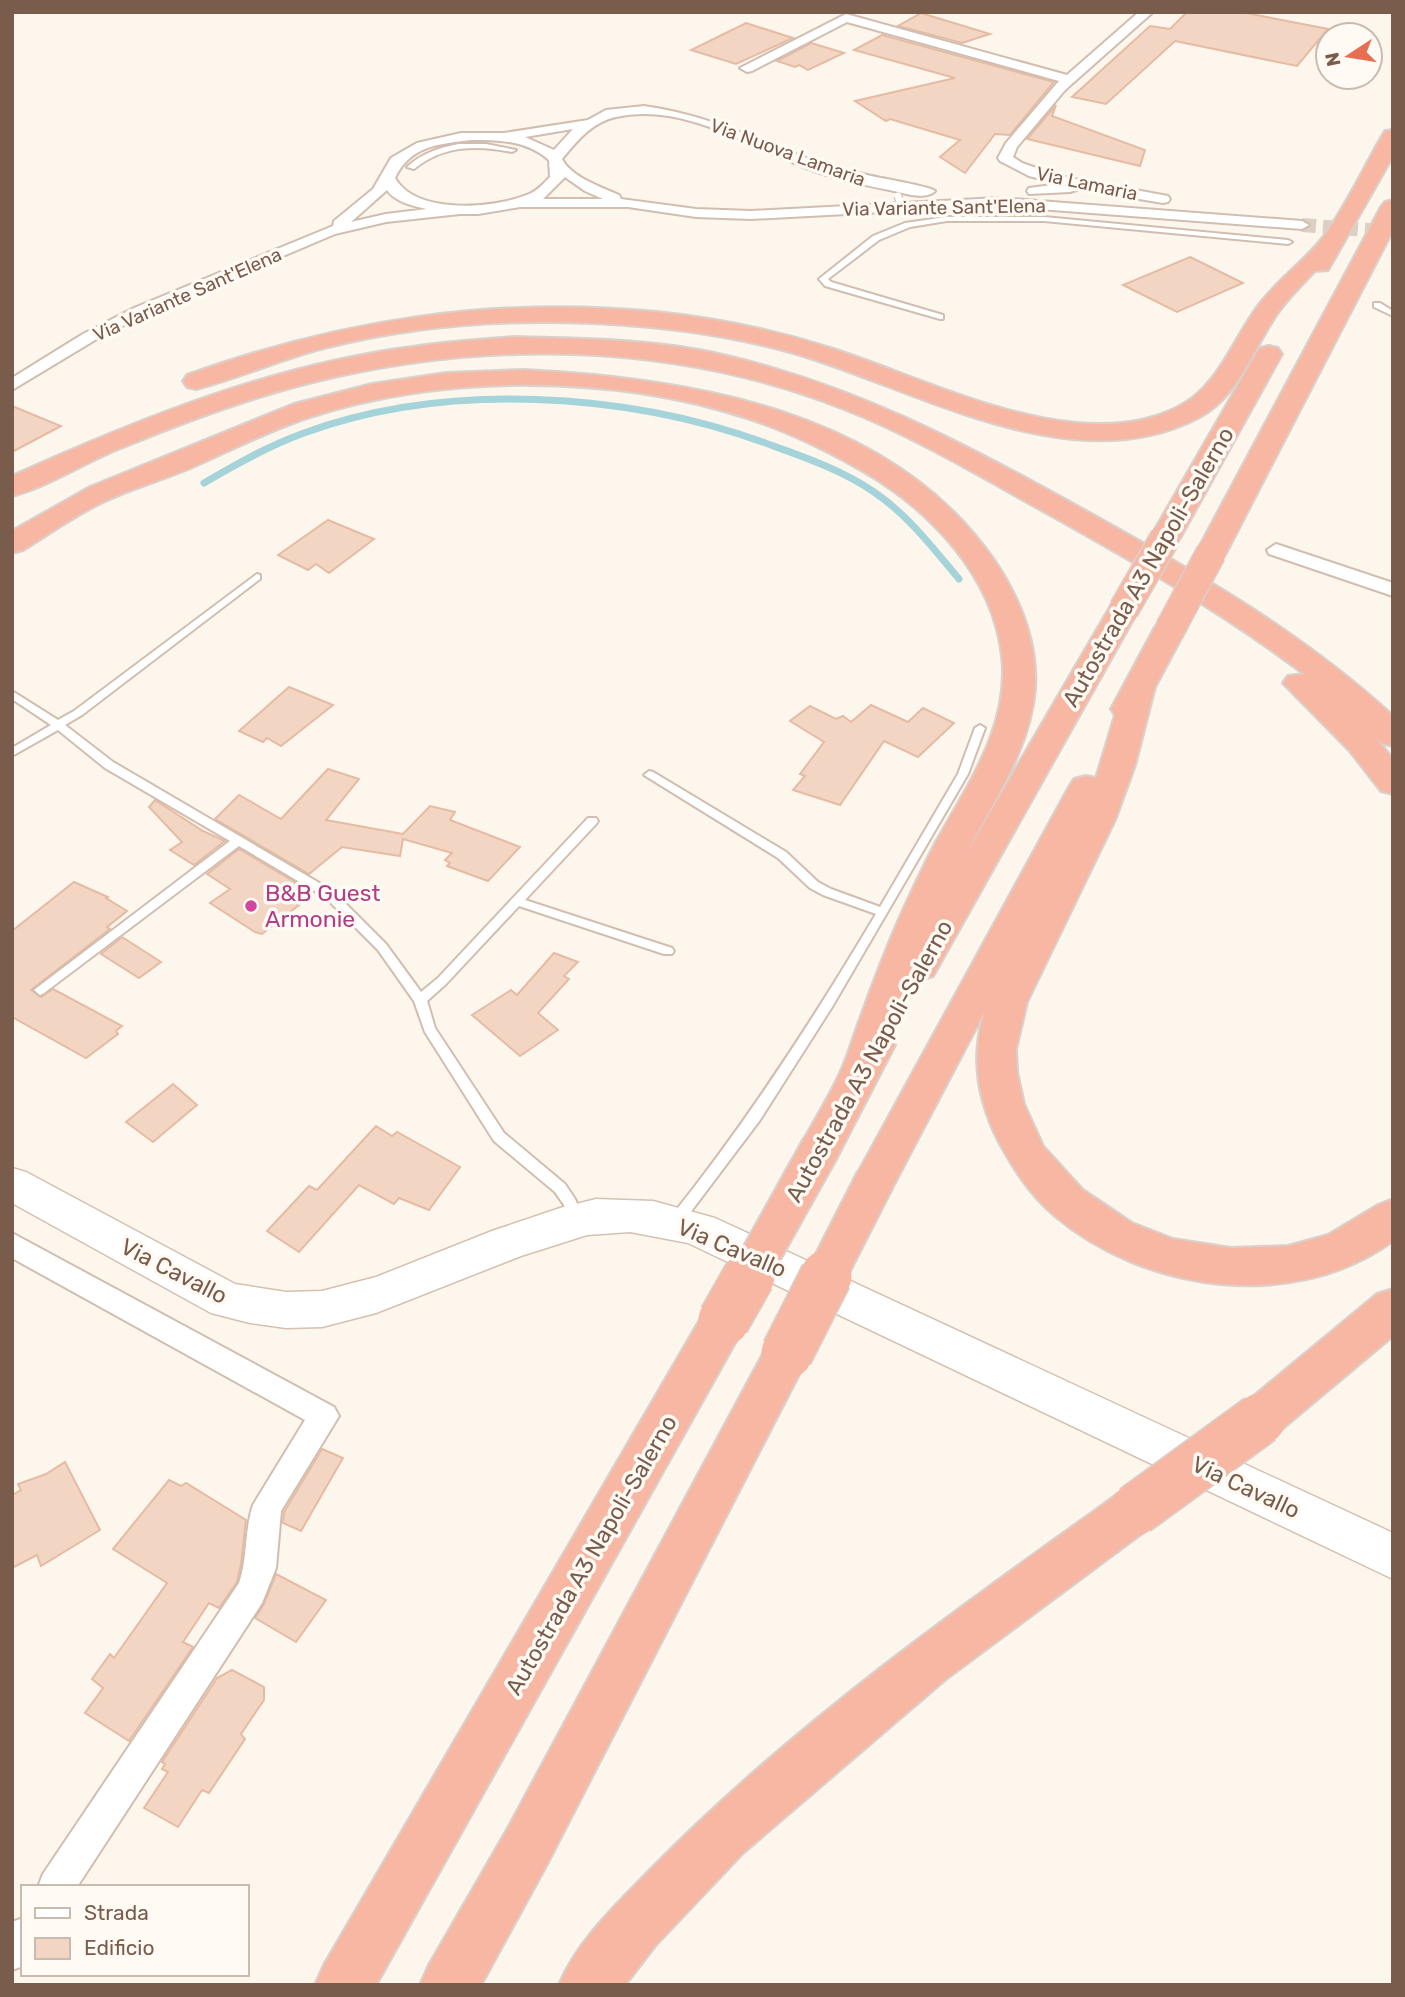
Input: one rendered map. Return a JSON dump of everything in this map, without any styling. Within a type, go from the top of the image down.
[{"type":"highway","name":"Autostrada A3 Napoli-Salerno","points":[[344,1985],[580,1575],[821,1147],[862,1068],[1393,136]]},
{"type":"highway","name":"Autostrada A3 Napoli-Salerno","points":[[449,1985],[527,1847],[875,1180],[1393,207]]},
{"type":"highway","points":[[12,463],[158,397],[248,362],[360,333],[455,319],[562,314],[621,316],[726,330],[829,356],[1034,425],[1067,430],[1134,429],[1167,422],[1190,412],[1211,396],[1228,374],[1263,316],[1294,278],[1331,243]]},
{"type":"highway","points":[[12,487],[184,411],[348,364],[441,349],[523,343],[607,346],[695,357],[779,377],[832,394],[864,406],[968,458],[1116,540],[1232,610],[1317,667],[1360,701],[1393,735]]},
{"type":"highway","points":[[89,498],[119,469],[160,443],[195,427],[254,405],[354,378],[447,363],[537,358],[636,363],[693,372],[792,398],[873,431],[1108,561],[1219,628],[1296,681],[1361,742],[1393,782]]},
{"type":"highway","points":[[12,544],[89,498],[306,409],[362,395],[412,387],[510,379],[556,379],[640,385],[736,405],[814,433],[878,467],[908,487],[962,536],[984,565],[1010,622],[1018,656],[1019,685],[1013,720],[996,771],[943,863],[900,960],[862,1068]]},
{"type":"highway","points":[[1139,688],[1102,809],[1002,1016],[996,1065],[1009,1119],[1022,1148],[1040,1174],[1067,1202],[1098,1226],[1135,1245],[1170,1257],[1212,1265],[1255,1268],[1296,1264],[1332,1254],[1353,1244],[1393,1217]]},
{"type":"highway","points":[[588,1985],[635,1926],[724,1834],[928,1661],[1260,1419],[1393,1308]]},
{"type":"main road","name":"Via Cavallo","points":[[12,1184],[226,1300],[287,1310],[319,1309],[350,1303],[519,1238],[577,1221],[602,1216],[629,1215],[675,1223],[699,1230],[1393,1557]]},
{"type":"street","name":"Via Lamaria","points":[[1147,12],[1068,79],[1011,146],[1005,158],[1013,166],[1168,200]]},
{"type":"street","points":[[747,68],[846,18],[1068,79]]},
{"type":"street","name":"Via Nuova Lamaria","points":[[493,136],[585,123],[630,110],[667,111],[699,120],[817,167],[896,192],[1048,191],[1070,188],[1082,183]]},
{"type":"street","points":[[388,176],[390,186],[399,195],[422,205],[454,211],[477,211],[521,203],[551,187],[558,177],[557,163],[563,146],[585,123]]},
{"type":"street","name":"Via Variante Sant'Elena","points":[[330,231],[379,192],[391,166],[400,157],[422,146],[450,139],[493,136],[531,144],[590,188],[628,203]]},
{"type":"street","name":"Via Variante Sant'Elena","points":[[521,203],[628,203],[696,214],[751,215],[898,205],[998,202],[1302,225]]},
{"type":"street","name":"Via Variante Sant'Elena","points":[[12,385],[89,337],[140,311],[330,231],[386,218],[454,211]]},
{"type":"street","points":[[1276,550],[1393,590]]},
{"type":"street","points":[[12,1244],[324,1416],[268,1505],[263,1520],[260,1568],[251,1592],[57,1885]]},
{"type":"lane","points":[[411,167],[425,156],[448,149],[474,145],[512,150]]},
{"type":"lane","points":[[896,192],[908,225]]},
{"type":"lane","points":[[940,317],[828,284],[823,279],[868,244],[908,225],[971,217],[1044,219],[1289,242]]},
{"type":"lane","points":[[1377,305],[1393,314]]},
{"type":"lane","points":[[12,752],[78,713],[257,577]]},
{"type":"lane","points":[[12,694],[58,725],[109,765],[329,894],[382,947],[420,1000],[429,1029],[499,1137],[560,1188],[577,1221]]},
{"type":"lane","points":[[675,1223],[710,1181],[765,1105],[964,774],[980,728]]},
{"type":"lane","points":[[649,775],[782,855],[814,885],[882,912]]},
{"type":"lane","points":[[420,1000],[442,981],[592,821]]},
{"type":"lane","points":[[40,990],[239,840]]},
{"type":"lane","points":[[515,901],[668,951]]},
{"type":"building","points":[[1187,12],[1241,12],[1314,26],[1314,46],[1297,66],[1175,41],[1106,104],[1072,97],[1150,26],[1170,29]]},
{"type":"building","points":[[921,13],[990,34],[962,43],[898,26]]},
{"type":"building","points":[[746,23],[793,38],[736,64],[691,50]]},
{"type":"building","points":[[882,35],[1054,82],[1010,135],[995,134],[965,173],[940,157],[960,140],[890,119],[886,121],[855,101],[955,78],[854,50]]},
{"type":"building","points":[[811,43],[844,53],[808,70],[799,65],[795,67],[777,61]]},
{"type":"building","points":[[1056,105],[1052,116],[1145,150],[1140,166],[1027,139]]},
{"type":"building","points":[[1190,257],[1243,283],[1177,312],[1123,285]]},
{"type":"building","points":[[12,406],[61,426],[12,452]]},
{"type":"building","points":[[328,520],[374,539],[329,573],[316,564],[308,570],[278,555]]},
{"type":"building","points":[[289,687],[333,705],[281,746],[267,738],[263,742],[239,731]]},
{"type":"building","points":[[871,705],[908,722],[923,708],[954,723],[918,757],[884,741],[840,805],[793,790],[805,776],[800,774],[824,742],[790,721],[810,706],[836,719],[843,716],[851,722]]},
{"type":"building","points":[[328,769],[359,779],[326,820],[403,834],[430,806],[455,812],[450,820],[520,847],[488,881],[447,866],[450,863],[445,860],[452,853],[403,839],[400,856],[342,847],[309,874],[215,819],[239,795],[281,819]]},
{"type":"building","points":[[155,800],[203,831],[225,841],[194,865],[170,850],[182,842],[149,807]]},
{"type":"building","points":[[239,849],[298,884],[284,896],[299,905],[262,934],[210,903],[230,889],[207,874]]},
{"type":"building","points":[[74,882],[108,897],[106,898],[127,911],[107,927],[110,929],[31,990],[41,997],[53,989],[122,1026],[116,1031],[118,1034],[86,1058],[12,1017],[12,931]]},
{"type":"building","points":[[122,937],[161,962],[139,978],[101,954]]},
{"type":"building","points":[[554,953],[578,962],[564,976],[569,979],[538,1013],[558,1030],[520,1056],[472,1015],[511,990],[517,995]]},
{"type":"building","points":[[173,1084],[197,1105],[153,1142],[126,1122]]},
{"type":"building","points":[[376,1126],[392,1136],[397,1132],[460,1167],[429,1210],[399,1198],[394,1204],[359,1185],[299,1252],[267,1231],[309,1186],[317,1190]]},
{"type":"building","points":[[322,1449],[343,1458],[301,1531],[283,1523],[284,1512]]},
{"type":"building","points":[[65,1462],[100,1530],[41,1566],[37,1555],[12,1568],[12,1495],[21,1490],[18,1484],[46,1474]]},
{"type":"building","points":[[169,1480],[181,1486],[186,1483],[246,1520],[241,1564],[237,1582],[219,1608],[209,1603],[183,1642],[193,1647],[129,1741],[85,1713],[103,1688],[92,1679],[110,1654],[114,1658],[167,1583],[113,1549]]},
{"type":"building","points":[[276,1574],[326,1600],[296,1642],[255,1618]]},
{"type":"building","points":[[232,1670],[264,1687],[264,1700],[241,1734],[245,1739],[209,1793],[202,1790],[178,1827],[144,1808],[168,1772],[162,1769],[165,1764],[162,1762],[217,1678]]},
{"type":"waterway","points":[[204,483],[278,444],[359,416],[417,405],[476,400],[597,404],[656,413],[713,426],[836,471],[862,484],[898,511],[920,532],[959,579]]},
{"type":"tunnel","points":[[1302,225],[1393,232]]},
{"type":"place","name":"B&B Guest Armonie","points":[[251,906]]}]
